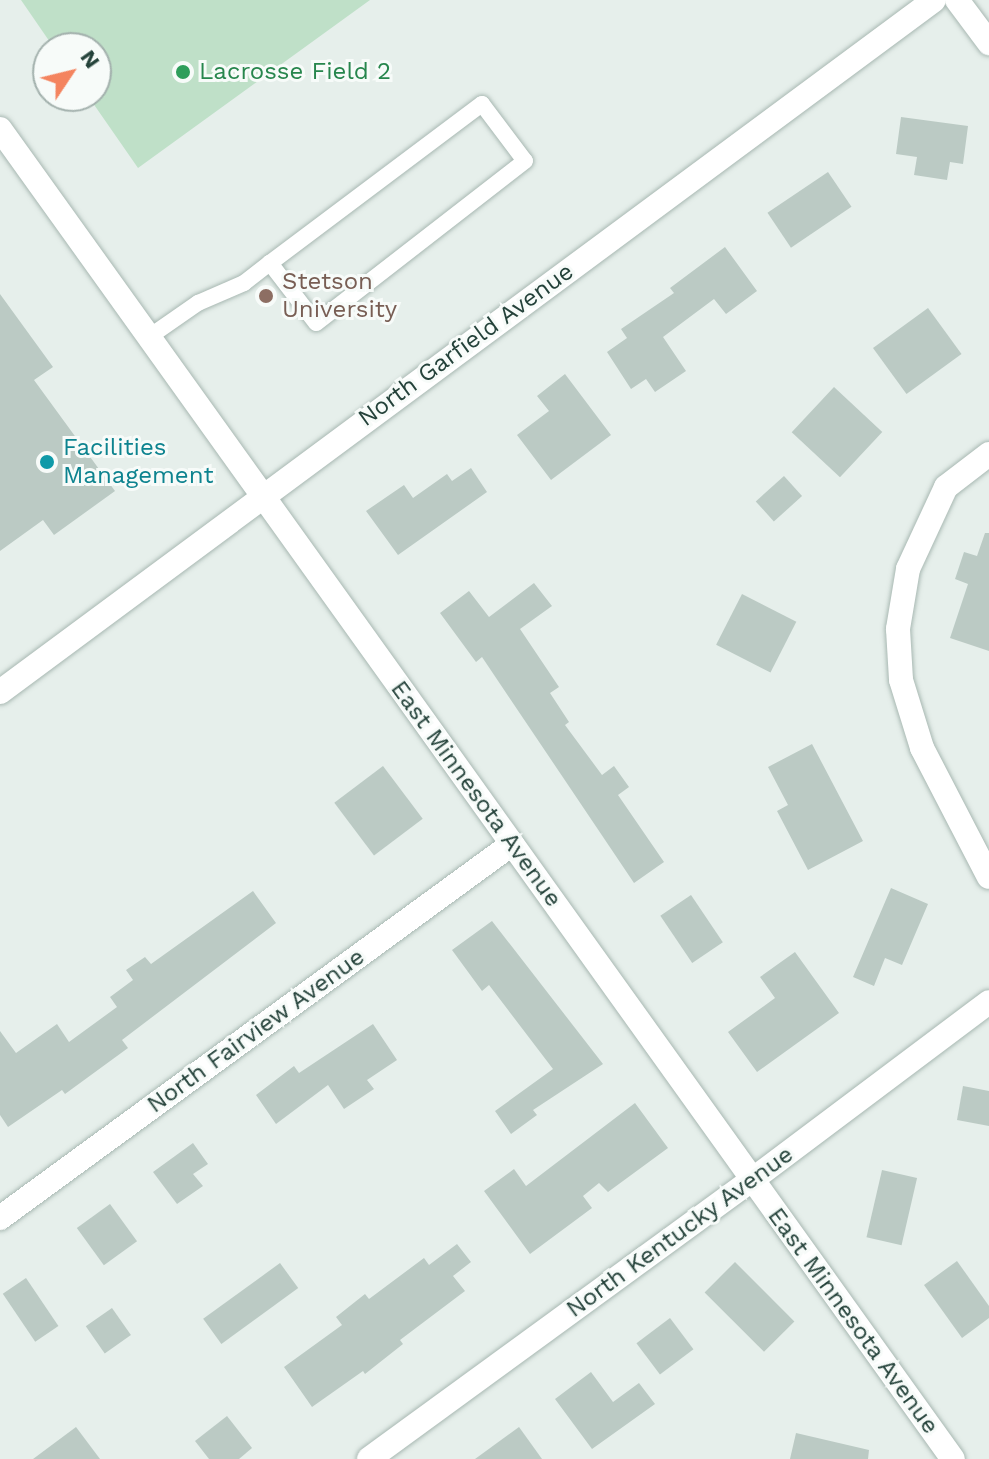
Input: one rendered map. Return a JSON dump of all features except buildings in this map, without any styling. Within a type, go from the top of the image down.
[{"type":"street","name":"North Garfield Avenue","points":[[0,692],[934,0]]},
{"type":"street","points":[[957,0],[989,43]]},
{"type":"street","name":"East Minnesota Avenue","points":[[0,129],[953,1459]]},
{"type":"street","points":[[989,454],[946,487],[908,569],[898,629],[901,680],[922,748],[989,877]]},
{"type":"street","name":"North Fairview Avenue","points":[[0,1218],[512,844]]},
{"type":"street","name":"North Kentucky Avenue","points":[[369,1459],[752,1180],[989,1002]]},
{"type":"lane","points":[[149,337],[198,303],[244,283],[270,263],[482,104],[525,161],[316,323],[270,263]]},
{"type":"green space","name":"Lacrosse Field 2","points":[[21,0],[370,0],[138,168],[99,112],[112,112],[112,32],[43,32]]},
{"type":"place","name":"Lacrosse Field 2","points":[[183,72]]},
{"type":"place","name":"Stetson University","points":[[266,296]]},
{"type":"place","name":"Facilities Management","points":[[47,462]]}]
